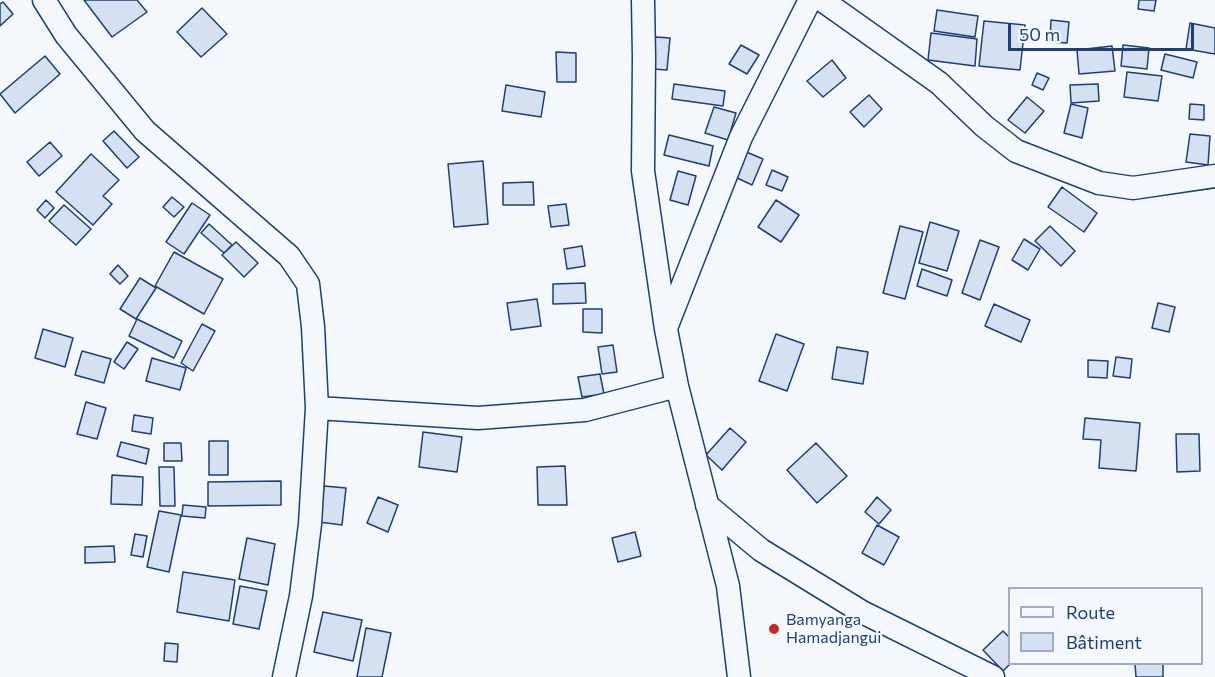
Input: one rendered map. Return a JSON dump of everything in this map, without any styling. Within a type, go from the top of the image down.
[{"type":"street","points":[[44,0],[66,35],[145,131],[289,256],[308,284],[313,327],[317,408],[309,535],[302,596],[284,677]]},
{"type":"street","points":[[643,0],[643,171],[676,386],[728,586],[739,677]]},
{"type":"street","points":[[666,329],[741,137],[810,0]]},
{"type":"street","points":[[822,0],[939,83],[984,126],[1016,151],[1099,183],[1133,188],[1215,176]]},
{"type":"street","points":[[317,408],[477,418],[585,410],[676,386]]},
{"type":"street","points":[[707,505],[761,550],[862,612],[993,677]]},
{"type":"building","points":[[84,0],[137,0],[147,12],[112,37]]},
{"type":"building","points":[[1139,0],[1156,0],[1154,11],[1138,9]]},
{"type":"building","points":[[3,2],[13,14],[0,26],[0,4]]},
{"type":"building","points":[[202,8],[227,34],[201,57],[177,32]]},
{"type":"building","points":[[937,10],[978,16],[975,37],[934,31]]},
{"type":"building","points":[[1051,20],[1069,22],[1067,43],[1050,42]]},
{"type":"building","points":[[984,21],[1025,25],[1020,70],[979,66]]},
{"type":"building","points":[[1190,23],[1215,28],[1215,54],[1186,49]]},
{"type":"building","points":[[931,33],[977,39],[975,66],[928,60]]},
{"type":"building","points":[[655,37],[670,38],[667,70],[653,69]]},
{"type":"building","points":[[741,45],[759,55],[747,74],[729,64]]},
{"type":"building","points":[[1123,45],[1149,48],[1147,69],[1121,66]]},
{"type":"building","points":[[1112,46],[1115,71],[1079,74],[1077,50]]},
{"type":"building","points":[[556,52],[576,53],[576,82],[557,82]]},
{"type":"building","points":[[1165,54],[1197,62],[1193,78],[1161,70]]},
{"type":"building","points":[[45,56],[60,74],[15,113],[0,94]]},
{"type":"building","points":[[832,60],[846,78],[823,97],[807,81]]},
{"type":"building","points":[[1127,72],[1162,76],[1158,101],[1124,97]]},
{"type":"building","points":[[1037,73],[1049,78],[1043,90],[1032,85]]},
{"type":"building","points":[[674,84],[725,91],[723,106],[672,99]]},
{"type":"building","points":[[1098,84],[1099,101],[1071,103],[1070,85]]},
{"type":"building","points":[[506,85],[545,92],[541,117],[502,111]]},
{"type":"building","points":[[869,95],[882,109],[864,127],[850,112]]},
{"type":"building","points":[[1027,97],[1044,111],[1025,133],[1008,120]]},
{"type":"building","points":[[1071,104],[1088,108],[1082,138],[1064,133]]},
{"type":"building","points":[[1190,104],[1204,105],[1204,120],[1189,119]]},
{"type":"building","points":[[714,107],[736,113],[728,140],[705,133]]},
{"type":"building","points":[[114,131],[139,157],[127,168],[103,141]]},
{"type":"building","points":[[1190,134],[1210,136],[1208,165],[1186,162]]},
{"type":"building","points":[[669,135],[713,146],[709,166],[664,155]]},
{"type":"building","points":[[50,142],[62,156],[39,176],[27,162]]},
{"type":"building","points":[[744,151],[763,159],[752,185],[733,176]]},
{"type":"building","points":[[91,154],[119,180],[103,196],[112,204],[93,225],[56,192]]},
{"type":"building","points":[[483,161],[488,224],[454,227],[448,164]]},
{"type":"building","points":[[772,170],[788,177],[782,191],[766,185]]},
{"type":"building","points":[[678,171],[696,176],[688,205],[670,200]]},
{"type":"building","points":[[533,182],[534,205],[503,205],[503,183]]},
{"type":"building","points":[[1062,187],[1097,213],[1084,232],[1048,207]]},
{"type":"building","points":[[172,197],[184,207],[174,217],[163,207]]},
{"type":"building","points":[[46,200],[54,208],[45,218],[37,210]]},
{"type":"building","points":[[776,200],[799,215],[781,242],[758,227]]},
{"type":"building","points":[[192,203],[210,215],[184,254],[166,242]]},
{"type":"building","points":[[566,204],[569,225],[551,227],[548,206]]},
{"type":"building","points":[[64,205],[91,229],[76,245],[49,221]]},
{"type":"building","points":[[930,222],[959,231],[947,271],[919,263]]},
{"type":"building","points":[[209,224],[232,245],[224,253],[201,233]]},
{"type":"building","points":[[900,226],[923,232],[905,299],[883,293]]},
{"type":"building","points":[[1050,226],[1075,251],[1061,266],[1035,241]]},
{"type":"building","points":[[1024,239],[1040,249],[1028,270],[1012,260]]},
{"type":"building","points":[[980,240],[999,247],[980,300],[962,293]]},
{"type":"building","points":[[236,242],[258,263],[244,277],[222,255]]},
{"type":"building","points":[[582,246],[585,266],[567,269],[564,249]]},
{"type":"building","points":[[174,252],[223,279],[204,314],[155,286]]},
{"type":"building","points":[[118,265],[128,276],[120,284],[110,274]]},
{"type":"building","points":[[922,269],[952,280],[947,296],[917,286]]},
{"type":"building","points":[[140,278],[156,288],[136,319],[120,309]]},
{"type":"building","points":[[585,283],[586,303],[553,304],[553,284]]},
{"type":"building","points":[[537,299],[541,326],[511,330],[507,303]]},
{"type":"building","points":[[1158,303],[1175,307],[1169,332],[1152,328]]},
{"type":"building","points":[[994,304],[1030,320],[1021,342],[985,326]]},
{"type":"building","points":[[583,309],[602,309],[602,333],[583,332]]},
{"type":"building","points":[[137,319],[182,341],[174,358],[129,336]]},
{"type":"building","points":[[202,324],[215,331],[193,371],[181,363]]},
{"type":"building","points":[[43,329],[73,338],[65,367],[35,358]]},
{"type":"building","points":[[776,334],[804,344],[787,391],[759,381]]},
{"type":"building","points":[[127,342],[138,349],[124,369],[114,362]]},
{"type":"building","points":[[613,345],[617,372],[602,374],[598,347]]},
{"type":"building","points":[[837,347],[868,352],[863,384],[832,379]]},
{"type":"building","points":[[82,351],[111,359],[104,383],[75,375]]},
{"type":"building","points":[[1116,357],[1132,359],[1130,378],[1113,376]]},
{"type":"building","points":[[152,358],[186,368],[180,390],[146,381]]},
{"type":"building","points":[[1088,360],[1108,361],[1107,378],[1088,377]]},
{"type":"building","points":[[600,374],[604,394],[582,397],[578,377]]},
{"type":"building","points":[[86,402],[106,408],[97,439],[77,434]]},
{"type":"building","points":[[134,415],[153,418],[151,434],[132,431]]},
{"type":"building","points":[[1085,418],[1140,423],[1136,471],[1099,468],[1101,440],[1083,439]]},
{"type":"building","points":[[730,428],[746,442],[722,470],[706,455]]},
{"type":"building","points":[[423,432],[462,437],[457,472],[419,467]]},
{"type":"building","points":[[1176,434],[1199,434],[1200,471],[1177,472]]},
{"type":"building","points":[[209,441],[228,441],[228,475],[209,475]]},
{"type":"building","points":[[121,442],[149,449],[146,464],[117,456]]},
{"type":"building","points":[[164,443],[181,443],[182,461],[164,461]]},
{"type":"building","points":[[816,443],[847,476],[817,503],[787,470]]},
{"type":"building","points":[[565,466],[567,505],[538,505],[537,467]]},
{"type":"building","points":[[159,467],[174,467],[175,506],[160,506]]},
{"type":"building","points":[[112,475],[143,477],[142,505],[111,504]]},
{"type":"building","points":[[281,481],[281,505],[208,506],[208,482]]},
{"type":"building","points":[[324,486],[346,488],[342,525],[319,522]]},
{"type":"building","points":[[378,497],[398,505],[388,532],[367,523]]},
{"type":"building","points":[[877,497],[891,510],[879,524],[865,512]]},
{"type":"building","points":[[183,505],[206,507],[205,518],[182,516]]},
{"type":"building","points":[[159,511],[181,515],[169,572],[147,567]]},
{"type":"building","points":[[877,525],[899,537],[884,565],[862,553]]},
{"type":"building","points":[[635,532],[641,556],[618,562],[612,538]]},
{"type":"building","points":[[135,534],[147,536],[143,557],[131,555]]},
{"type":"building","points":[[247,538],[275,544],[268,585],[239,579]]},
{"type":"building","points":[[114,546],[115,562],[85,563],[85,547]]},
{"type":"building","points":[[183,572],[235,580],[229,621],[177,612]]},
{"type":"building","points":[[240,586],[267,591],[259,629],[233,624]]},
{"type":"building","points":[[323,612],[362,620],[353,661],[314,652]]},
{"type":"building","points":[[366,628],[391,633],[382,677],[357,677]]},
{"type":"building","points":[[1003,631],[1008,636],[1009,665],[1003,671],[983,650]]},
{"type":"building","points":[[165,643],[178,644],[177,662],[164,661]]},
{"type":"building","points":[[1135,665],[1163,665],[1163,677],[1136,677]]},
{"type":"place","name":"Bamyanga Hamadjangui","points":[[774,629]]}]
